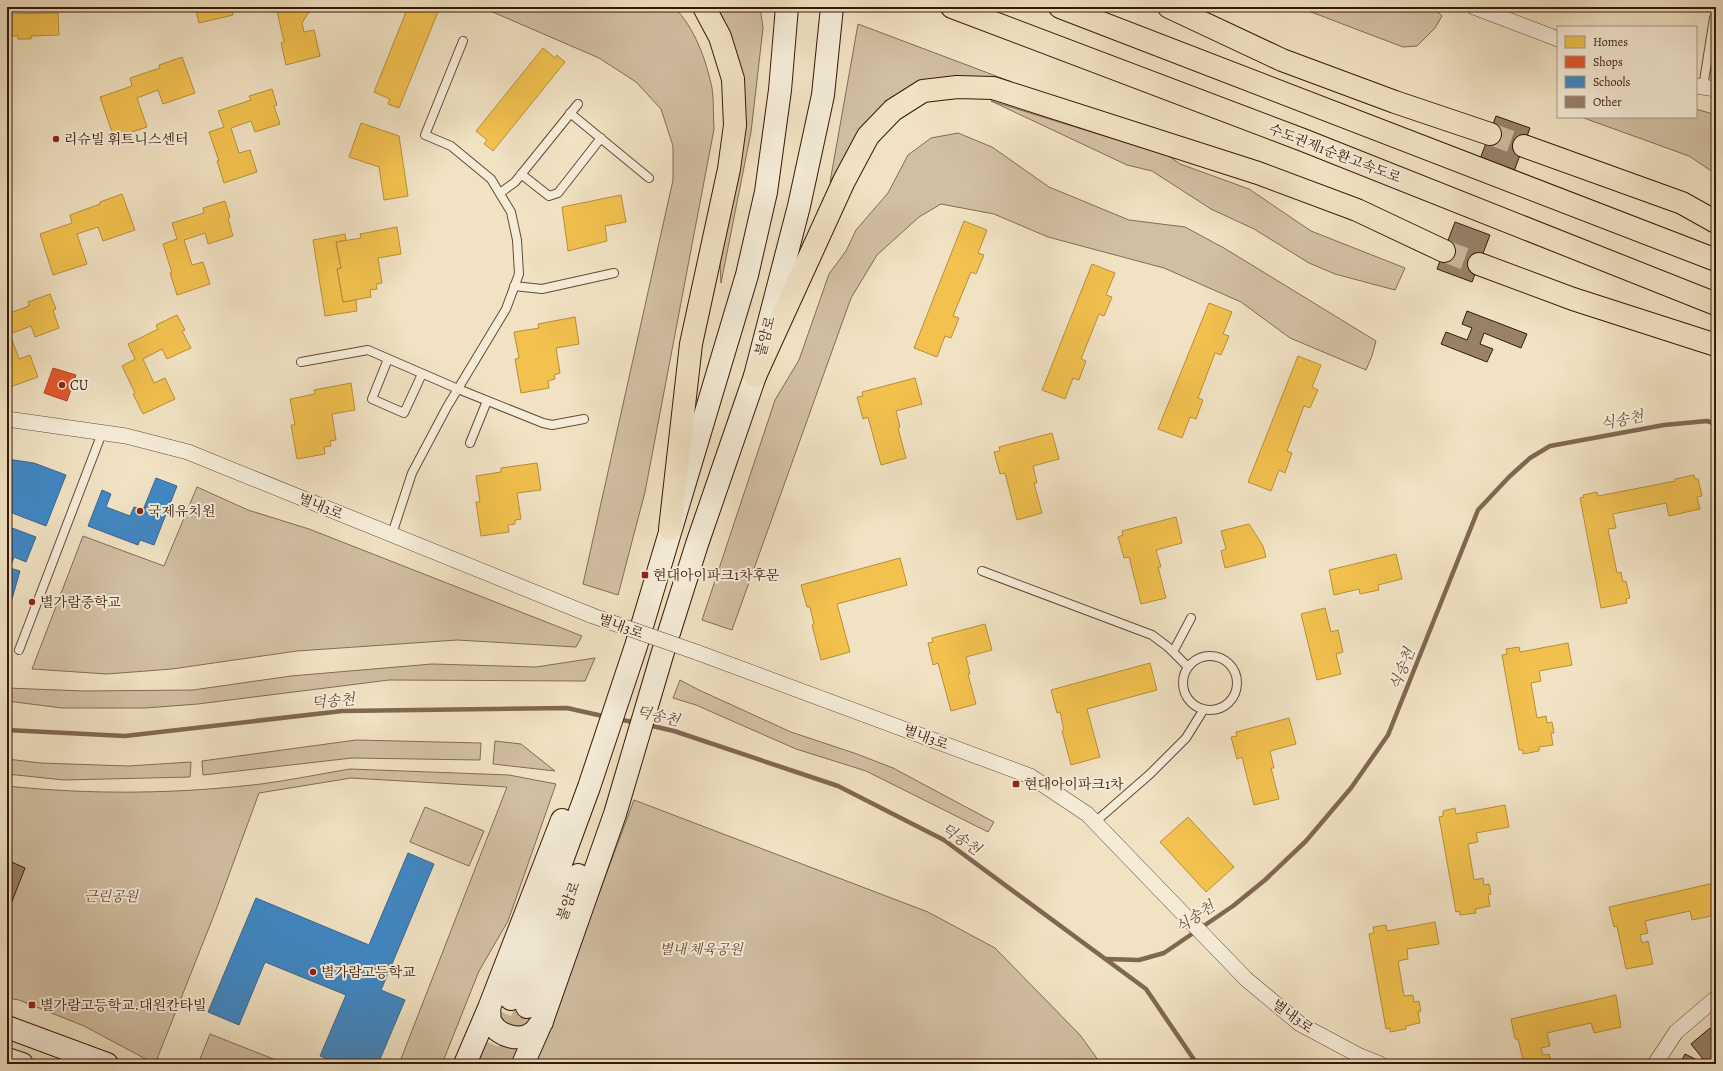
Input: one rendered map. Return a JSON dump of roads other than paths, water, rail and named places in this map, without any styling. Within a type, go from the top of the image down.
[{"type":"highway","points":[[670,529],[691,344],[729,169],[735,125],[733,79],[720,37],[704,7]]},
{"type":"highway","name":"수도권제1순환고속도로","points":[[952,7],[1303,140],[1716,304]]},
{"type":"highway","points":[[1060,7],[1716,260]]},
{"type":"highway","points":[[1169,7],[1282,60],[1395,102],[1490,134]]},
{"type":"highway","points":[[754,376],[844,181],[868,136],[894,110],[923,91],[957,87],[993,88],[1000,90],[1258,174],[1357,210],[1444,251]]},
{"type":"highway","points":[[1524,146],[1682,203],[1716,222]]},
{"type":"highway","points":[[1479,264],[1573,299],[1716,345]]},
{"type":"street","points":[[524,1064],[542,1021],[598,790],[636,646],[745,282],[766,192],[780,90],[787,7]]},
{"type":"street","name":"불암로","points":[[519,1003],[598,790],[662,655],[697,544],[754,376],[799,206],[823,95],[832,7]]},
{"type":"street","points":[[1474,7],[1557,39]]},
{"type":"street","name":"별내3로","points":[[7,420],[126,436],[188,452],[593,616],[696,652],[1030,776],[1087,814],[1246,980],[1300,1024],[1360,1056],[1380,1064]]},
{"type":"street","points":[[465,1064],[489,1008],[598,790]]},
{"type":"street","points":[[1655,1064],[1676,1032],[1716,998]]},
{"type":"street","points":[[489,1008],[490,1021],[500,1032],[510,1037],[524,1037],[533,1032],[542,1021]]},
{"type":"street","points":[[7,1027],[107,1064]]},
{"type":"street","points":[[7,1059],[22,1064]]},
{"type":"lane","points":[[1705,88],[1714,18]]},
{"type":"lane","points":[[392,534],[412,473],[458,389],[506,309],[519,274],[517,240],[511,212],[491,179],[451,146],[425,135],[462,41]]},
{"type":"lane","points":[[500,193],[515,182],[578,104]]},
{"type":"lane","points":[[570,113],[649,178]]},
{"type":"lane","points":[[521,174],[548,196],[558,193],[600,138]]},
{"type":"lane","points":[[514,286],[542,289],[614,273]]},
{"type":"lane","points":[[301,362],[368,350],[543,424],[552,425],[584,419]]},
{"type":"lane","points":[[388,359],[372,399],[385,405],[404,413],[422,374]]},
{"type":"lane","points":[[470,443],[487,401]]},
{"type":"lane","points":[[19,650],[102,433]]},
{"type":"lane","points":[[982,571],[1152,635],[1173,652],[1188,667]]},
{"type":"lane","points":[[1173,652],[1191,618]]},
{"type":"lane","points":[[1206,656],[1216,656],[1226,661],[1233,668],[1236,678],[1236,689],[1232,699],[1224,706],[1214,709],[1204,709],[1194,705],[1187,697],[1183,687],[1184,677],[1188,667],[1196,660],[1206,656]]},
{"type":"lane","points":[[1095,822],[1150,774],[1186,738],[1204,709]]},
{"type":"waterway","name":"식송천","points":[[1106,959],[1139,960],[1164,953],[1233,906],[1265,880],[1306,841],[1351,788],[1388,735],[1478,510],[1509,477],[1530,458],[1550,446],[1664,425],[1707,421],[1716,424]]},
{"type":"waterway","name":"덕송천","points":[[7,730],[125,736],[342,711],[567,708],[607,717]]},
{"type":"waterway","name":"덕송천","points":[[618,719],[637,723]]},
{"type":"waterway","name":"덕송천","points":[[648,725],[674,731],[838,786],[944,840],[1146,989],[1197,1064]]},
{"type":"tunnel","points":[[1490,134],[1524,146]]},
{"type":"tunnel","points":[[1444,251],[1479,264]]},
{"type":"tunnel","points":[[483,1064],[511,999]]},
{"type":"tunnel","points":[[503,1064],[527,1007]]},
{"type":"place","name":"리슈빌 휘트니스센터","points":[[56,139]]},
{"type":"place","name":"CU","points":[[62,385]]},
{"type":"place","name":"국제유치원","points":[[140,511]]},
{"type":"place","name":"현대아이파크1차후문","points":[[645,575]]},
{"type":"place","name":"별가람중학교","points":[[32,602]]},
{"type":"place","name":"현대아이파크1차","points":[[1016,784]]},
{"type":"place","name":"별가람고등학교","points":[[313,972]]},
{"type":"place","name":"별가람고등학교.대원칸타빌","points":[[32,1005]]},
{"type":"park label","name":"근린공원","points":[[111,896]]},
{"type":"park label","name":"별내 체육공원","points":[[701,949]]}]
